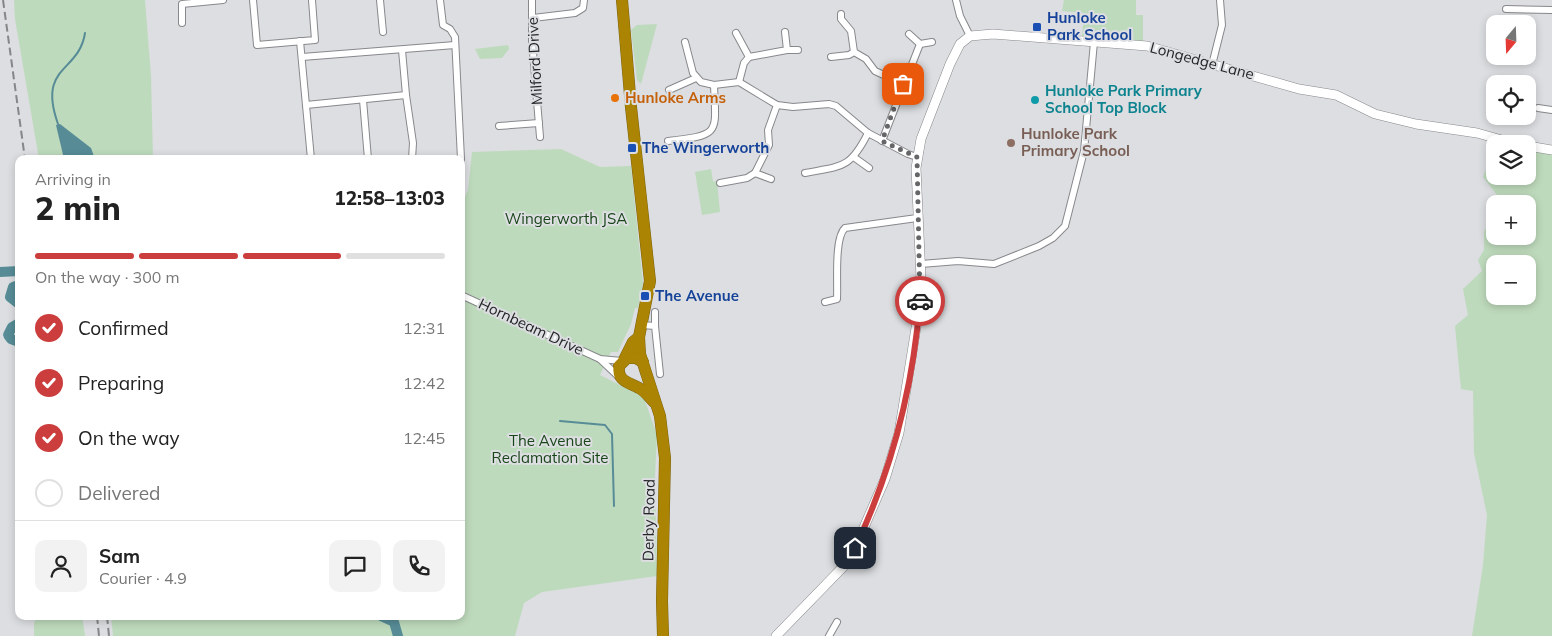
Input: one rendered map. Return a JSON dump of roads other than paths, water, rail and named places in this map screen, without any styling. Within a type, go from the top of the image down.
[{"type":"highway","name":"Derby Road","points":[[622,0],[631,107],[650,281],[639,337],[644,366],[657,406],[663,435],[665,458],[663,636]]},
{"type":"highway","name":"Derby Road","points":[[624,361],[633,342],[639,337]]},
{"type":"highway","points":[[626,382],[642,380],[644,366],[636,358],[624,361],[619,371],[626,382],[644,391],[657,406]]},
{"type":"street","points":[[182,23],[182,4],[223,0]]},
{"type":"street","points":[[253,0],[257,45],[316,40],[312,0]]},
{"type":"street","points":[[380,0],[383,32]]},
{"type":"street","points":[[440,0],[443,25],[450,29],[455,37],[461,155]]},
{"type":"street","name":"Milford Drive","points":[[532,0],[532,40],[540,137]]},
{"type":"street","points":[[533,18],[575,13],[583,8],[584,0]]},
{"type":"street","points":[[776,636],[843,567],[855,548],[885,478],[899,433],[920,304],[921,264],[917,218],[917,157],[921,138],[950,64],[960,44],[970,36],[960,16],[956,0]]},
{"type":"street","points":[[1212,65],[1222,25],[1220,0]]},
{"type":"street","points":[[1506,9],[1552,10]]},
{"type":"street","points":[[841,14],[841,20],[851,31],[854,52]]},
{"type":"street","points":[[785,32],[787,50]]},
{"type":"street","points":[[736,33],[749,56]]},
{"type":"street","points":[[908,34],[920,44],[932,42]]},
{"type":"street","name":"Longedge Lane","points":[[970,36],[993,34],[1147,46],[1299,89],[1336,95],[1375,114],[1408,122],[1486,136]]},
{"type":"street","points":[[300,41],[311,155]]},
{"type":"street","points":[[685,42],[696,78],[706,84],[739,82],[777,105],[794,107],[828,104],[836,106],[868,133],[917,157]]},
{"type":"street","points":[[921,264],[958,262],[994,264],[1039,246],[1053,238],[1065,226],[1084,150],[1094,42]]},
{"type":"street","points":[[882,141],[920,44]]},
{"type":"street","points":[[302,58],[455,45]]},
{"type":"street","points":[[402,50],[406,95],[411,118],[412,155]]},
{"type":"street","points":[[739,82],[744,63],[749,56],[798,50]]},
{"type":"street","points":[[831,57],[849,55],[854,52]]},
{"type":"street","points":[[854,52],[866,59],[875,72],[903,84]]},
{"type":"street","points":[[669,90],[696,78]]},
{"type":"street","points":[[668,141],[698,138],[706,135],[713,129],[716,121],[714,85]]},
{"type":"street","points":[[306,105],[406,95]]},
{"type":"street","points":[[363,100],[368,155]]},
{"type":"street","points":[[720,183],[747,178],[755,173],[770,146],[768,130],[777,105]]},
{"type":"street","points":[[1538,108],[1552,110]]},
{"type":"street","name":"Milford Drive","points":[[499,126],[539,123]]},
{"type":"street","points":[[805,173],[840,166],[855,158],[868,133]]},
{"type":"street","points":[[1536,147],[1552,150]]},
{"type":"street","points":[[855,158],[869,168]]},
{"type":"street","points":[[755,173],[771,179]]},
{"type":"street","points":[[826,302],[837,299],[838,242],[845,228],[917,218]]},
{"type":"street","name":"Hornbeam Drive","points":[[465,296],[600,360],[626,382]]},
{"type":"street","points":[[655,312],[660,374]]},
{"type":"street","points":[[642,325],[655,326]]},
{"type":"street","name":"Hornbeam Drive","points":[[600,360],[624,361]]},
{"type":"street","points":[[829,636],[837,622]]},
{"type":"water","points":[[60,124],[91,148],[94,155],[63,155],[56,125]]},
{"type":"waterway","points":[[58,124],[53,105],[53,91],[56,80],[61,71],[75,56],[81,46],[85,33]]},
{"type":"waterway","points":[[0,272],[15,271]]},
{"type":"waterway","points":[[15,286],[13,287],[10,297],[15,301]]},
{"type":"waterway","points":[[15,325],[8,335],[15,340]]},
{"type":"waterway","points":[[560,421],[605,425],[612,434],[614,506]]},
{"type":"waterway","points":[[390,620],[394,622],[398,636]]},
{"type":"railway","points":[[3,0],[24,155]]},
{"type":"railway","points":[[97,620],[99,636]]},
{"type":"railway","points":[[107,620],[109,636]]},
{"type":"place","name":"Hunloke Park School","points":[[1037,27]]},
{"type":"place","name":"Hunloke Arms","points":[[615,98]]},
{"type":"place","name":"Hunloke Park Primary School Top Block","points":[[1035,100]]},
{"type":"place","name":"Hunloke Park Primary School","points":[[1011,143]]},
{"type":"place","name":"The Wingerworth","points":[[632,148]]},
{"type":"place","name":"The Avenue","points":[[645,296]]},
{"type":"park label","name":"Wingerworth JSA","points":[[566,219]]},
{"type":"park label","name":"The Avenue Reclamation Site","points":[[550,450]]}]
